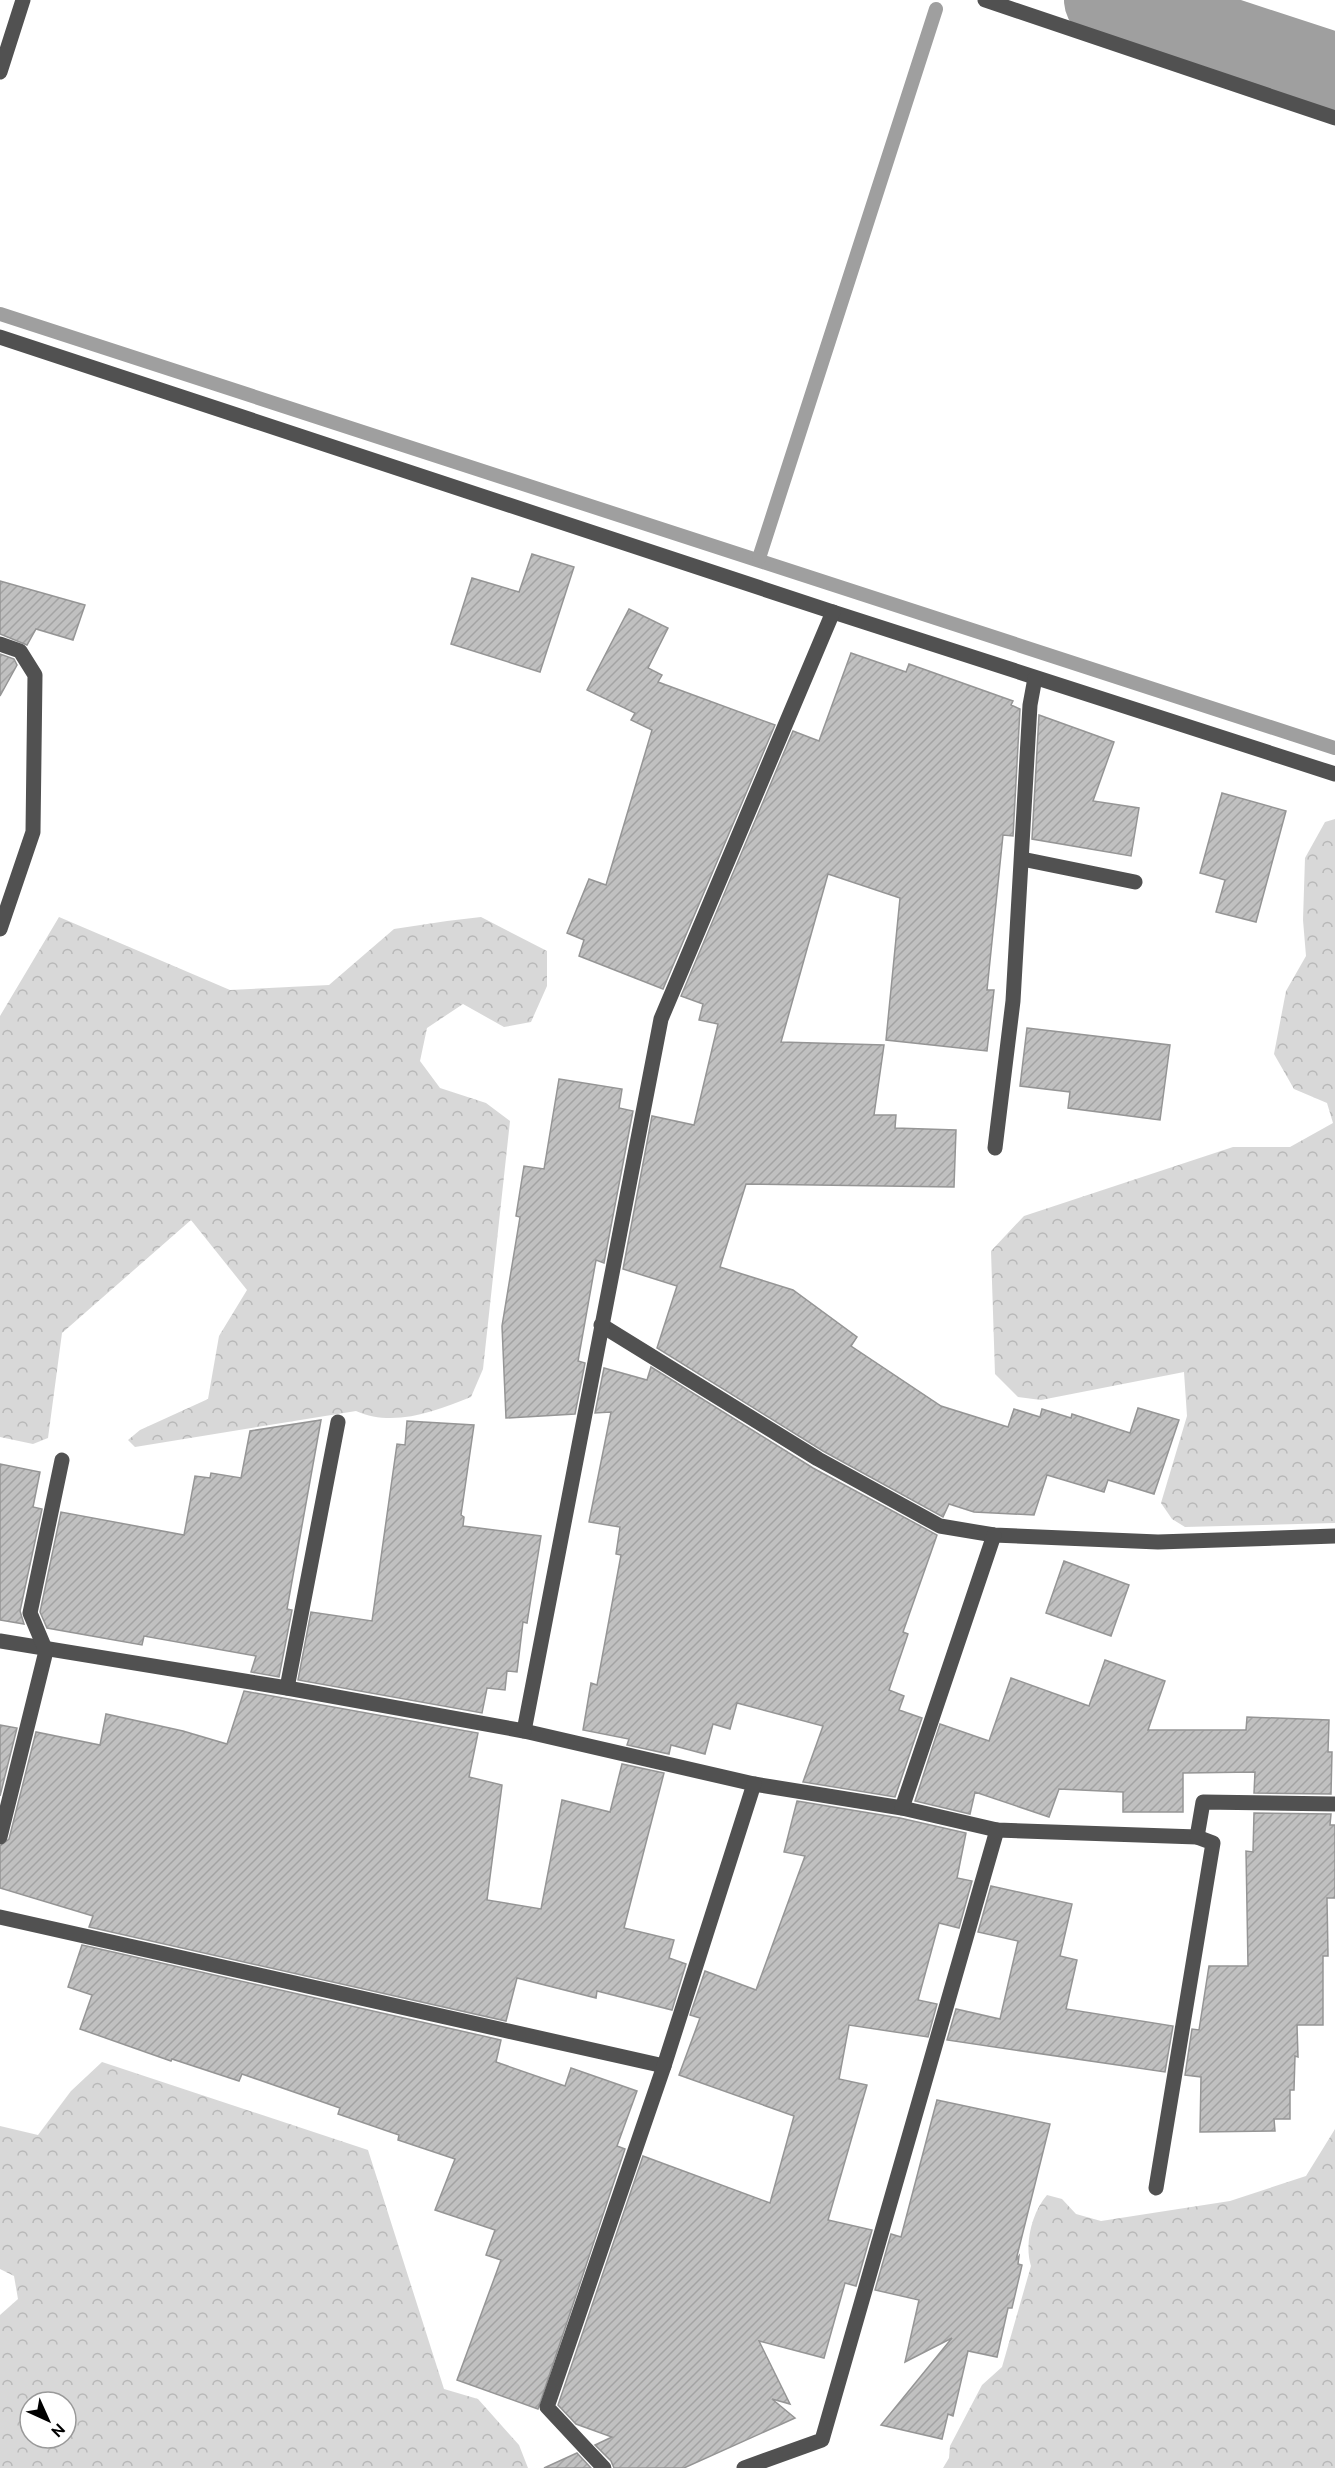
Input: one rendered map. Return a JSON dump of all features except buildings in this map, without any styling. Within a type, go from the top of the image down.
[{"type":"street","points":[[0,72],[23,0]]},
{"type":"street","points":[[985,0],[1335,118]]},
{"type":"street","points":[[0,337],[833,612],[1335,774]]},
{"type":"street","points":[[525,1731],[601,1325],[662,1019],[833,612]]},
{"type":"street","points":[[0,644],[20,651],[35,675],[33,832],[0,929]]},
{"type":"street","points":[[995,1148],[1013,1001],[1030,705],[1035,678]]},
{"type":"street","points":[[1022,860],[1135,882]]},
{"type":"street","points":[[601,1325],[818,1459],[940,1526],[994,1535],[1158,1542],[1335,1536]]},
{"type":"street","points":[[286,1688],[338,1422]]},
{"type":"street","points":[[0,1837],[46,1651],[30,1613],[62,1460]]},
{"type":"street","points":[[902,1808],[994,1535]]},
{"type":"street","points":[[0,1641],[46,1651],[286,1688],[525,1731],[754,1784],[902,1808],[997,1830],[1197,1837],[1213,1843],[1156,2188]]},
{"type":"street","points":[[604,2468],[547,2407],[664,2066],[754,1784]]},
{"type":"street","points":[[1197,1837],[1203,1802],[1335,1804]]},
{"type":"street","points":[[744,2468],[822,2440],[997,1830]]},
{"type":"street","points":[[0,1917],[664,2066]]},
{"type":"green space","points":[[1335,819],[1335,1523],[1185,1527],[1172,1519],[1161,1503],[1187,1416],[1184,1372],[1041,1400],[1018,1397],[995,1374],[991,1251],[1024,1216],[1233,1147],[1290,1147],[1333,1123],[1327,1103],[1294,1089],[1274,1054],[1286,991],[1306,956],[1303,920],[1305,858],[1325,822]]},
{"type":"green space","points":[[59,917],[230,990],[329,985],[394,929],[447,921],[481,917],[547,951],[547,986],[531,1022],[504,1027],[463,1004],[427,1028],[420,1061],[440,1088],[486,1103],[510,1121],[483,1369],[471,1397],[414,1416],[385,1418],[356,1411],[135,1447],[128,1440],[140,1430],[208,1399],[219,1336],[247,1290],[191,1220],[62,1333],[48,1438],[33,1444],[0,1437],[0,1016]]},
{"type":"green space","points":[[102,2062],[368,2150],[444,2389],[478,2399],[519,2445],[528,2468],[0,2468],[0,2315],[18,2299],[14,2276],[0,2269],[0,2126],[38,2135],[71,2091]]},
{"type":"green space","points":[[1335,2129],[1335,2468],[943,2468],[949,2458],[950,2446],[982,2385],[1002,2367],[1031,2266],[1028,2248],[1031,2229],[1037,2210],[1047,2195],[1062,2199],[1076,2214],[1101,2221],[1230,2201],[1306,2176]]},
{"type":"waterway","points":[[1106,0],[1335,75]]},
{"type":"waterway","points":[[759,558],[936,9]]},
{"type":"waterway","points":[[0,314],[1335,748]]}]
